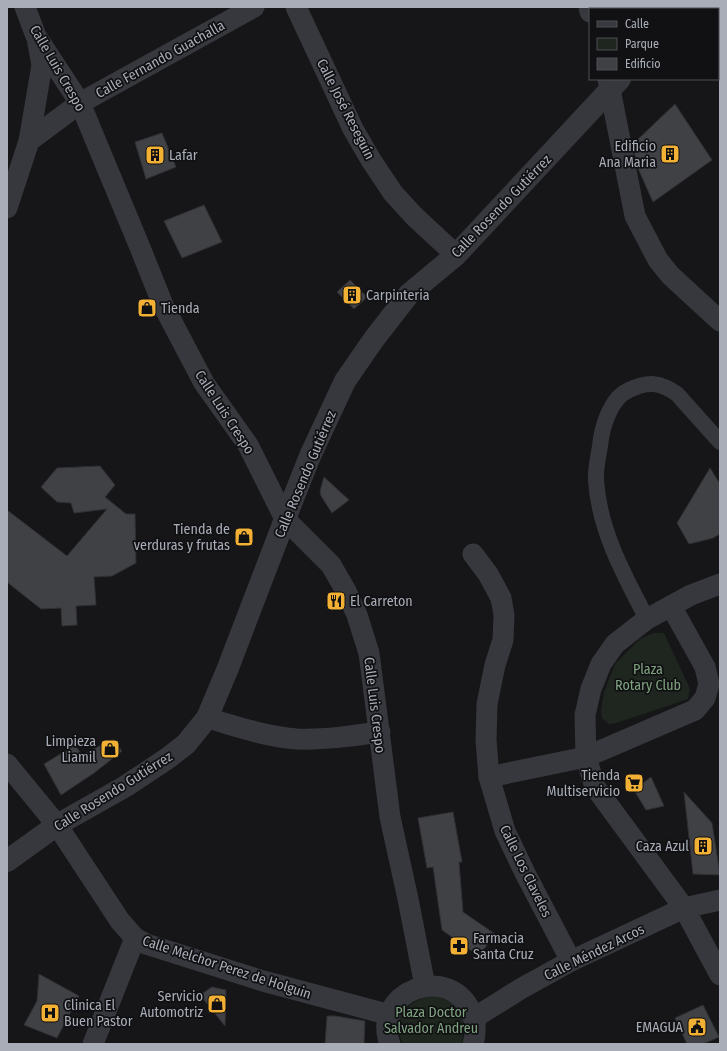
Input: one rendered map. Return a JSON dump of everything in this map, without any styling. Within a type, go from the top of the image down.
[{"type":"street","name":"Calle Luis Crespo","points":[[25,7],[36,36],[80,103],[163,305],[204,383],[248,445],[284,519],[331,565],[346,591],[357,615],[369,653],[390,817],[408,899],[424,986]]},
{"type":"street","name":"Calle Fernando Guachalla","points":[[29,141],[80,103],[254,7]]},
{"type":"street","name":"Calle José Reseguín","points":[[296,7],[353,129],[371,160],[393,193],[414,216],[456,255]]},
{"type":"street","points":[[7,208],[29,141],[42,65],[36,36]]},
{"type":"street","points":[[613,83],[634,216],[658,260],[670,275],[720,321]]},
{"type":"street","name":"Calle Rosendo Gutiérrez","points":[[7,861],[57,825],[126,786],[168,758],[186,744],[207,718],[228,668],[284,519],[310,456],[345,382],[374,339],[409,294],[456,255],[613,83]]},
{"type":"street","points":[[647,619],[622,572],[607,533],[599,504],[596,478],[605,422],[614,404],[626,391],[642,385],[654,384],[669,388],[677,394],[720,442]]},
{"type":"street","name":"Calle Los Claveles","points":[[473,554],[488,574],[501,598],[504,615],[502,640],[487,704],[486,740],[489,777],[505,831],[571,961]]},
{"type":"street","points":[[720,584],[692,595],[647,619],[616,644],[601,664],[591,689],[585,715],[586,757],[595,787],[684,908],[720,975]]},
{"type":"street","points":[[489,777],[586,757],[695,710],[705,698],[709,684],[705,667],[671,606]]},
{"type":"street","points":[[207,718],[273,735],[296,739],[380,732]]},
{"type":"street","name":"Calle Melchor Perez de Holguin","points":[[7,764],[57,825],[120,921],[135,938],[146,944],[264,981],[390,1015]]},
{"type":"street","name":"Calle Méndez Arcos","points":[[474,1018],[522,988],[571,961],[684,908],[720,900]]},
{"type":"street","points":[[93,1044],[135,938]]},
{"type":"street","points":[[390,1044],[387,1027],[395,1004],[413,989],[424,986],[437,986],[450,989],[461,996],[469,1006],[474,1018],[475,1029],[472,1044]]},
{"type":"green space","name":"Plaza Rotary Club","points":[[654,633],[664,633],[690,689],[688,699],[609,724],[602,718],[601,711],[604,692],[615,664],[640,639]]},
{"type":"green space","name":"Plaza Doctor Salvador Andreu","points":[[435,996],[451,1003],[460,1013],[464,1027],[461,1044],[403,1044],[399,1035],[399,1026],[400,1018],[404,1011],[417,1000]]},
{"type":"building","name":"Edificio Ana Maria","points":[[675,104],[712,160],[653,202],[637,166],[633,144]]},
{"type":"building","name":"Lafar","points":[[162,133],[176,167],[146,179],[135,142]]},
{"type":"building","points":[[204,205],[222,242],[182,258],[164,221]]},
{"type":"building","name":"Carpinteria","points":[[350,280],[367,297],[354,309],[337,292]]},
{"type":"building","points":[[100,466],[115,485],[105,497],[126,514],[135,514],[136,563],[112,576],[94,577],[96,605],[76,606],[77,625],[62,626],[61,608],[41,609],[7,582],[7,510],[67,556],[107,509],[74,513],[71,503],[57,502],[41,487],[57,468]]},
{"type":"building","points":[[710,468],[720,484],[720,534],[713,538],[689,544],[677,523]]},
{"type":"building","points":[[324,477],[349,500],[332,513],[321,496],[320,491]]},
{"type":"building","points":[[113,739],[122,751],[94,773],[61,795],[44,764],[75,745],[82,755]]},
{"type":"building","points":[[651,777],[664,806],[646,810],[634,790]]},
{"type":"building","name":"Caza Azul","points":[[684,792],[712,823],[720,875],[693,874]]},
{"type":"building","points":[[453,812],[462,862],[459,862],[463,912],[495,934],[479,956],[442,930],[433,867],[427,868],[418,818]]},
{"type":"building","name":"Clinica El Buen Pastor","points":[[39,974],[79,996],[57,1038],[24,1025],[37,1001]]},
{"type":"building","name":"Servicio Automotriz","points":[[212,987],[226,990],[225,1026],[200,995]]},
{"type":"building","name":"EMAGUA","points":[[703,1005],[719,1037],[703,1044],[687,1044],[675,1018]]},
{"type":"building","points":[[327,1016],[365,1021],[364,1044],[325,1044]]},
{"type":"place","name":"Edificio Ana Maria","points":[[670,154]]},
{"type":"place","name":"Lafar","points":[[155,155]]},
{"type":"place","name":"Carpinteria","points":[[352,295]]},
{"type":"place","name":"Tienda","points":[[147,308]]},
{"type":"place","name":"Tienda de verduras y frutas","points":[[244,537]]},
{"type":"place","name":"El Carreton","points":[[336,601]]},
{"type":"place","name":"Limpieza Liamil","points":[[110,749]]},
{"type":"place","name":"Tienda Multiservicio","points":[[634,783]]},
{"type":"place","name":"Caza Azul","points":[[703,846]]},
{"type":"place","name":"Farmacia Santa Cruz","points":[[459,946]]},
{"type":"place","name":"Servicio Automotriz","points":[[217,1004]]},
{"type":"place","name":"Clinica El Buen Pastor","points":[[50,1013]]},
{"type":"place","name":"EMAGUA","points":[[697,1027]]}]
